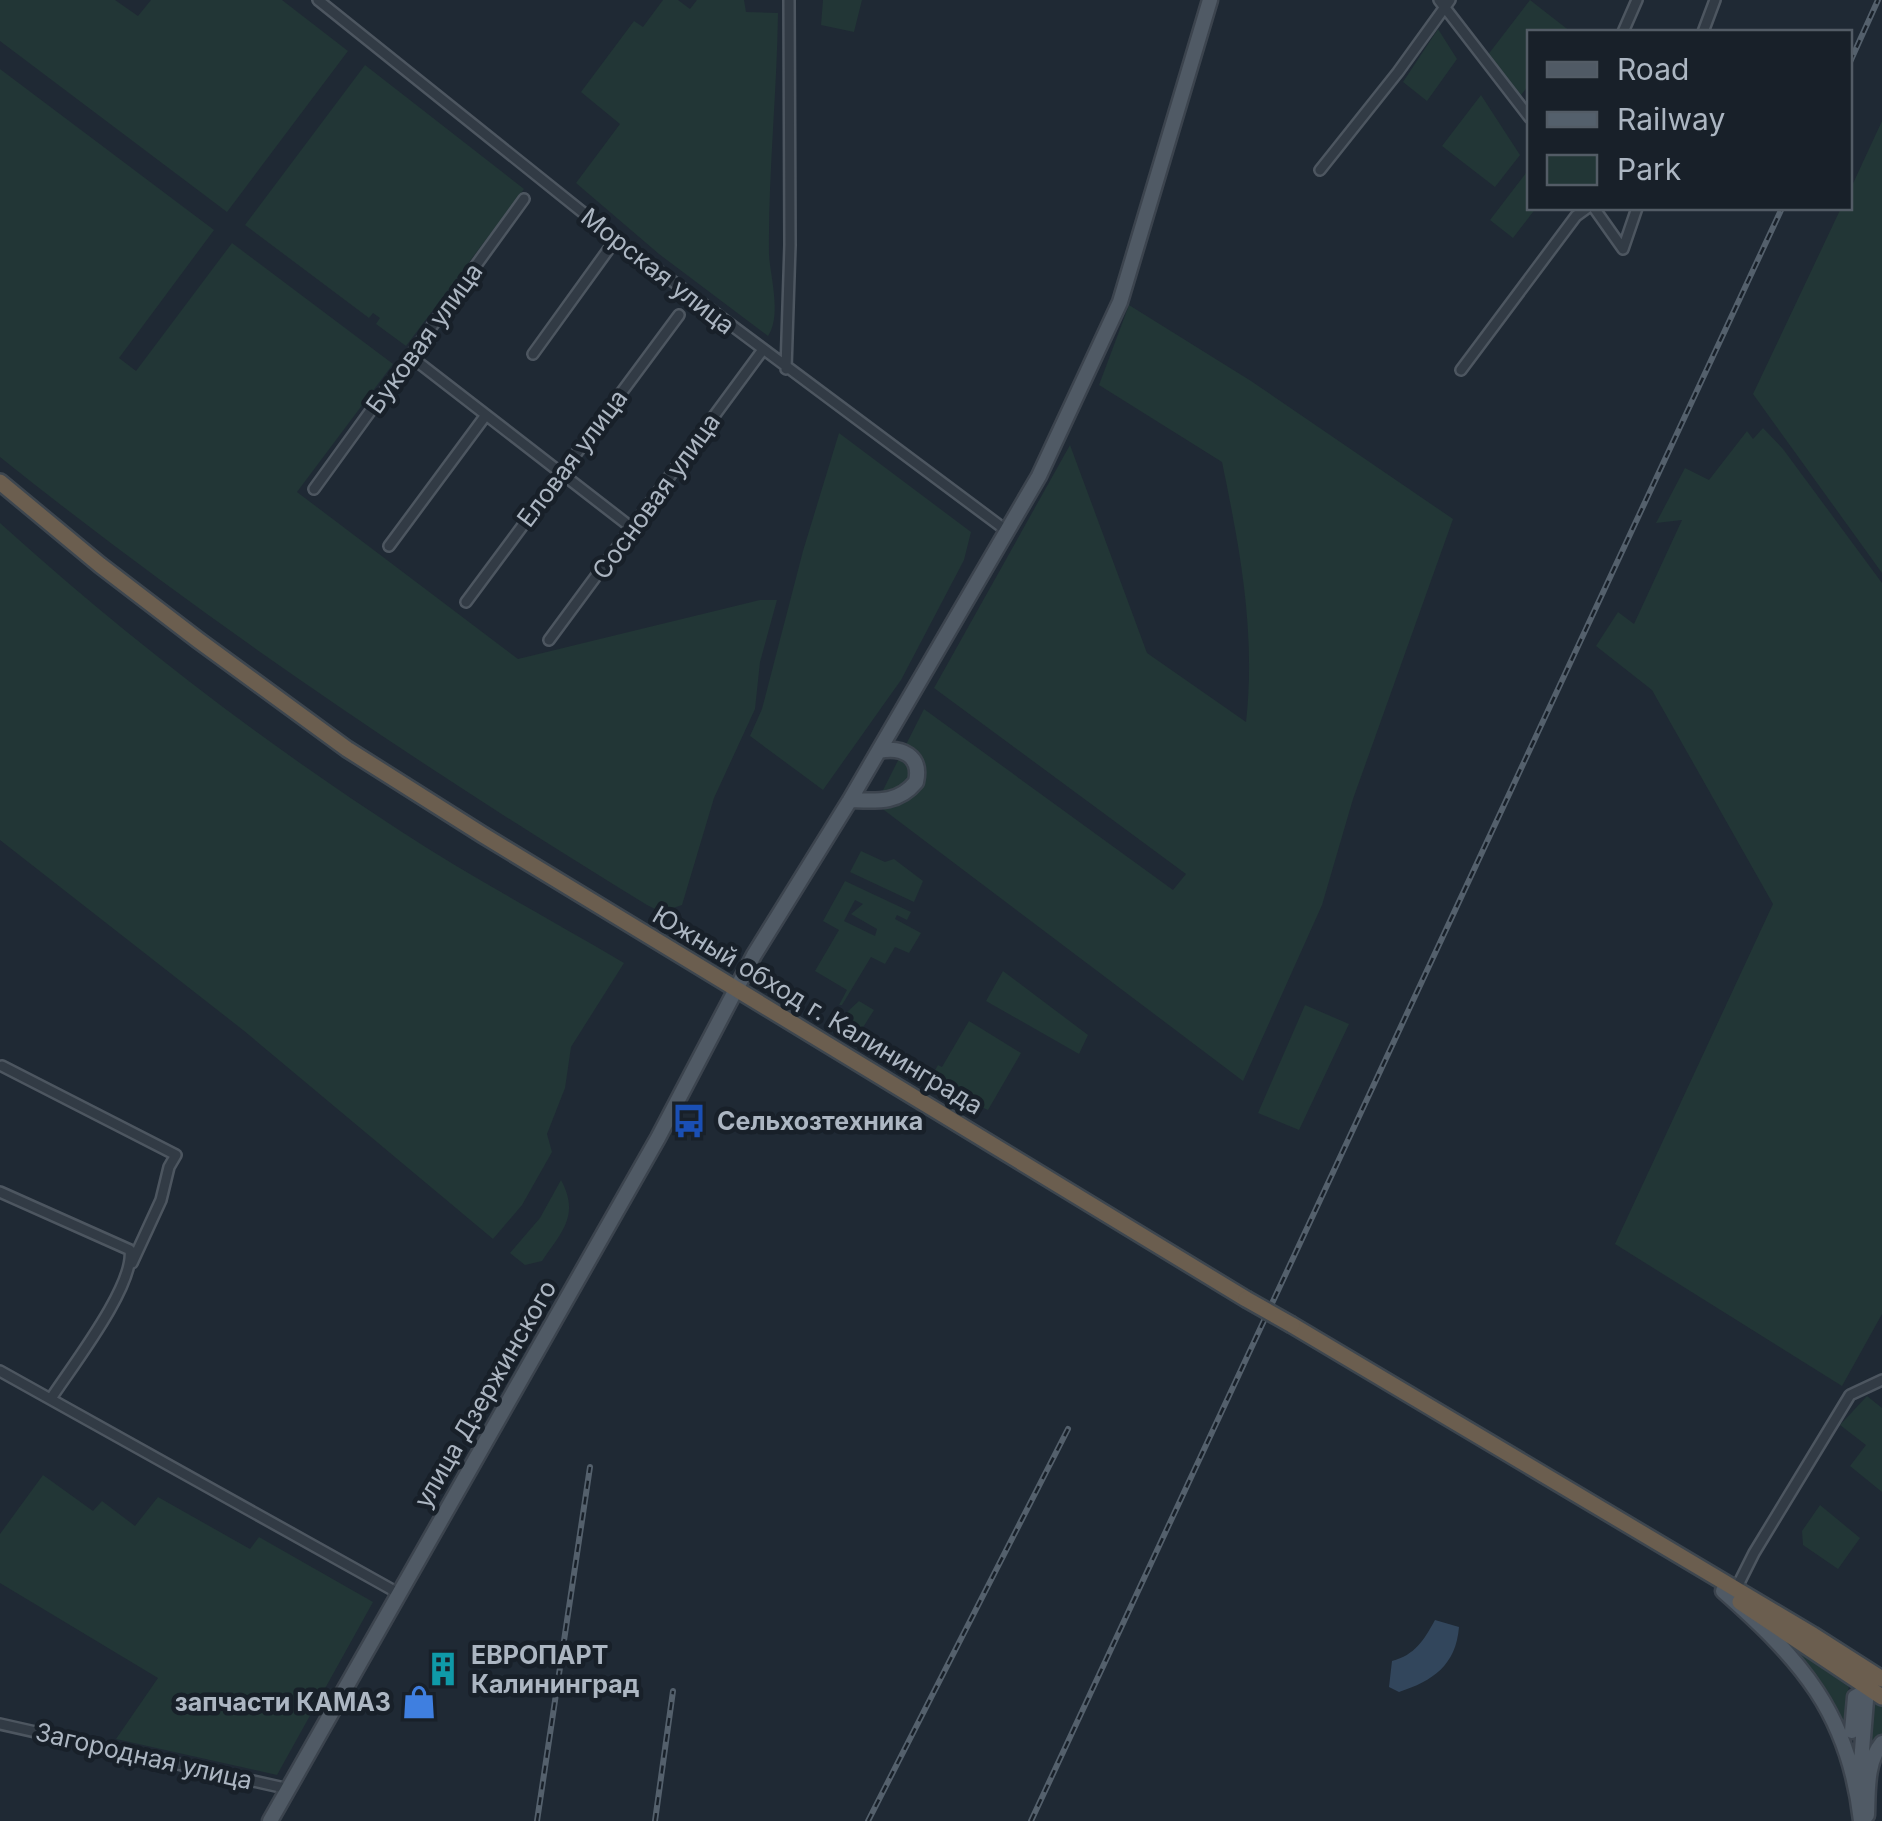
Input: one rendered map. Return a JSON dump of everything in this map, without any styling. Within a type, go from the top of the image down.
[{"type":"highway","name":"Южный обход г. Калининграда","points":[[0,482],[100,565],[335,740],[500,846],[1882,1679]]},
{"type":"highway","points":[[1730,1590],[1877,1691]]},
{"type":"main road","name":"улица Дзержинского","points":[[270,1821],[658,1138],[737,988],[1039,476],[1120,302],[1210,0]]},
{"type":"main road","points":[[850,800],[882,802],[897,798],[916,782],[917,765],[910,756],[900,749],[879,751]]},
{"type":"main road","points":[[1730,1590],[1776,1638],[1821,1696],[1850,1757],[1864,1821]]},
{"type":"main road","points":[[1862,1666],[1877,1691]]},
{"type":"main road","points":[[1850,1757],[1854,1697],[1877,1691]]},
{"type":"main road","points":[[1859,1803],[1862,1722],[1877,1691]]},
{"type":"main road","points":[[1864,1821],[1869,1777],[1876,1750],[1882,1743]]},
{"type":"street","name":"Морская улица","points":[[318,0],[762,351],[1007,532]]},
{"type":"street","points":[[786,369],[789,0]]},
{"type":"street","points":[[1704,30],[1716,0]]},
{"type":"street","points":[[1624,30],[1634,1]]},
{"type":"street","points":[[1320,170],[1398,72],[1445,2],[1527,114]]},
{"type":"street","name":"Буковая улица","points":[[314,489],[524,200]]},
{"type":"street","points":[[1462,370],[1576,216],[1587,210]]},
{"type":"street","points":[[1593,210],[1624,250],[1636,210]]},
{"type":"street","points":[[534,354],[616,238]]},
{"type":"street","name":"Еловая улица","points":[[466,602],[679,315]]},
{"type":"street","name":"Сосновая улица","points":[[549,640],[762,351]]},
{"type":"street","points":[[410,356],[632,528]]},
{"type":"street","points":[[389,546],[486,414]]},
{"type":"street","points":[[2,1066],[176,1155],[162,1200],[122,1289],[52,1397]]},
{"type":"street","points":[[0,1192],[121,1244],[130,1250],[132,1264]]},
{"type":"street","points":[[0,1371],[398,1593]]},
{"type":"street","points":[[1730,1590],[1850,1394],[1882,1380]]},
{"type":"street","name":"Загородная улица","points":[[0,1724],[289,1789]]},
{"type":"green space","points":[[0,0],[115,0],[138,16],[151,0],[282,0],[348,51],[227,212],[0,41]]},
{"type":"green space","points":[[663,0],[678,0],[690,9],[697,0],[744,0],[746,12],[778,13],[769,225],[775,307],[768,336],[659,254],[576,183],[620,124],[581,92],[634,21],[643,27]]},
{"type":"green space","points":[[823,0],[862,0],[854,32],[821,25]]},
{"type":"green space","points":[[1530,0],[1568,30],[1527,30],[1527,88],[1518,99],[1487,56]]},
{"type":"green space","points":[[1438,29],[1457,59],[1427,101],[1403,82]]},
{"type":"green space","points":[[365,65],[524,189],[406,346],[376,324],[380,318],[373,313],[369,318],[245,225]]},
{"type":"green space","points":[[0,69],[214,230],[119,358],[136,371],[232,243],[393,364],[297,492],[518,659],[760,600],[777,600],[760,662],[755,709],[714,798],[682,905],[661,912],[647,905],[480,800],[236,635],[0,457]]},
{"type":"green space","points":[[1481,95],[1520,155],[1495,187],[1442,146]]},
{"type":"green space","points":[[1882,121],[1882,573],[1753,394],[1840,210],[1852,210],[1852,186]]},
{"type":"green space","points":[[1527,172],[1527,210],[1534,210],[1513,238],[1490,220]]},
{"type":"green space","points":[[1129,305],[1251,381],[1453,519],[1353,799],[1322,905],[1243,1081],[876,804],[924,709],[1173,890],[1186,874],[934,688],[1070,445],[1147,653],[1246,722],[1248,624],[1222,462],[1099,385]]},
{"type":"green space","points":[[1763,428],[1783,449],[1882,583],[1882,1314],[1842,1386],[1615,1244],[1773,904],[1652,690],[1596,646],[1618,612],[1634,624],[1682,520],[1656,523],[1685,468],[1709,480],[1747,431],[1753,439]]},
{"type":"green space","points":[[839,433],[971,532],[964,560],[901,680],[823,790],[750,736],[762,709]]},
{"type":"green space","points":[[0,523],[145,647],[297,761],[484,883],[624,963],[571,1047],[565,1088],[547,1134],[552,1152],[522,1205],[493,1239],[243,1030],[0,840]]},
{"type":"green space","points":[[861,851],[885,862],[894,859],[923,881],[914,902],[850,872]]},
{"type":"green space","points":[[845,881],[911,912],[907,920],[897,915],[895,919],[921,933],[909,953],[895,947],[885,964],[871,957],[839,1005],[847,990],[815,971],[839,930],[823,921]],"holes":[[[855,900],[863,904],[851,914],[877,929],[875,936],[844,921]]]},
{"type":"green space","points":[[1003,971],[1088,1035],[1079,1054],[986,1001]]},
{"type":"green space","points":[[859,1001],[874,1010],[855,1040],[833,1025]]},
{"type":"green space","points":[[1305,1005],[1349,1024],[1299,1130],[1258,1113]]},
{"type":"green space","points":[[969,1021],[1021,1053],[988,1110],[928,1083]]},
{"type":"green space","points":[[561,1180],[569,1203],[566,1223],[542,1261],[525,1265],[510,1253],[540,1218]]},
{"type":"green space","points":[[1867,1396],[1882,1408],[1882,1492],[1850,1466],[1866,1445],[1840,1425]]},
{"type":"green space","points":[[43,1475],[93,1511],[102,1501],[135,1526],[158,1497],[250,1549],[259,1537],[373,1602],[277,1775],[116,1739],[158,1678],[0,1583],[0,1534]]},
{"type":"green space","points":[[1820,1505],[1860,1538],[1838,1569],[1803,1545],[1802,1531]]},
{"type":"green space","points":[[1773,1630],[1849,1680],[1846,1741]]},
{"type":"green space","points":[[1870,1694],[1882,1701],[1882,1736],[1864,1759]]},
{"type":"water","points":[[1435,1620],[1459,1627],[1448,1661],[1432,1677],[1411,1688],[1399,1692],[1389,1687],[1392,1661],[1418,1646]]},
{"type":"railway","points":[[1852,58],[1878,0]]},
{"type":"railway","points":[[1031,1821],[1781,210]]},
{"type":"railway","points":[[868,1821],[1068,1429]]},
{"type":"railway","points":[[537,1821],[590,1467]]},
{"type":"railway","points":[[655,1821],[673,1691]]},
{"type":"place","name":"Сельхозтехника","points":[[689,1121]]},
{"type":"place","name":"ЕВРОПАРТ Калининград","points":[[443,1669]]},
{"type":"place","name":"запчасти КАМАЗ","points":[[419,1702]]}]
